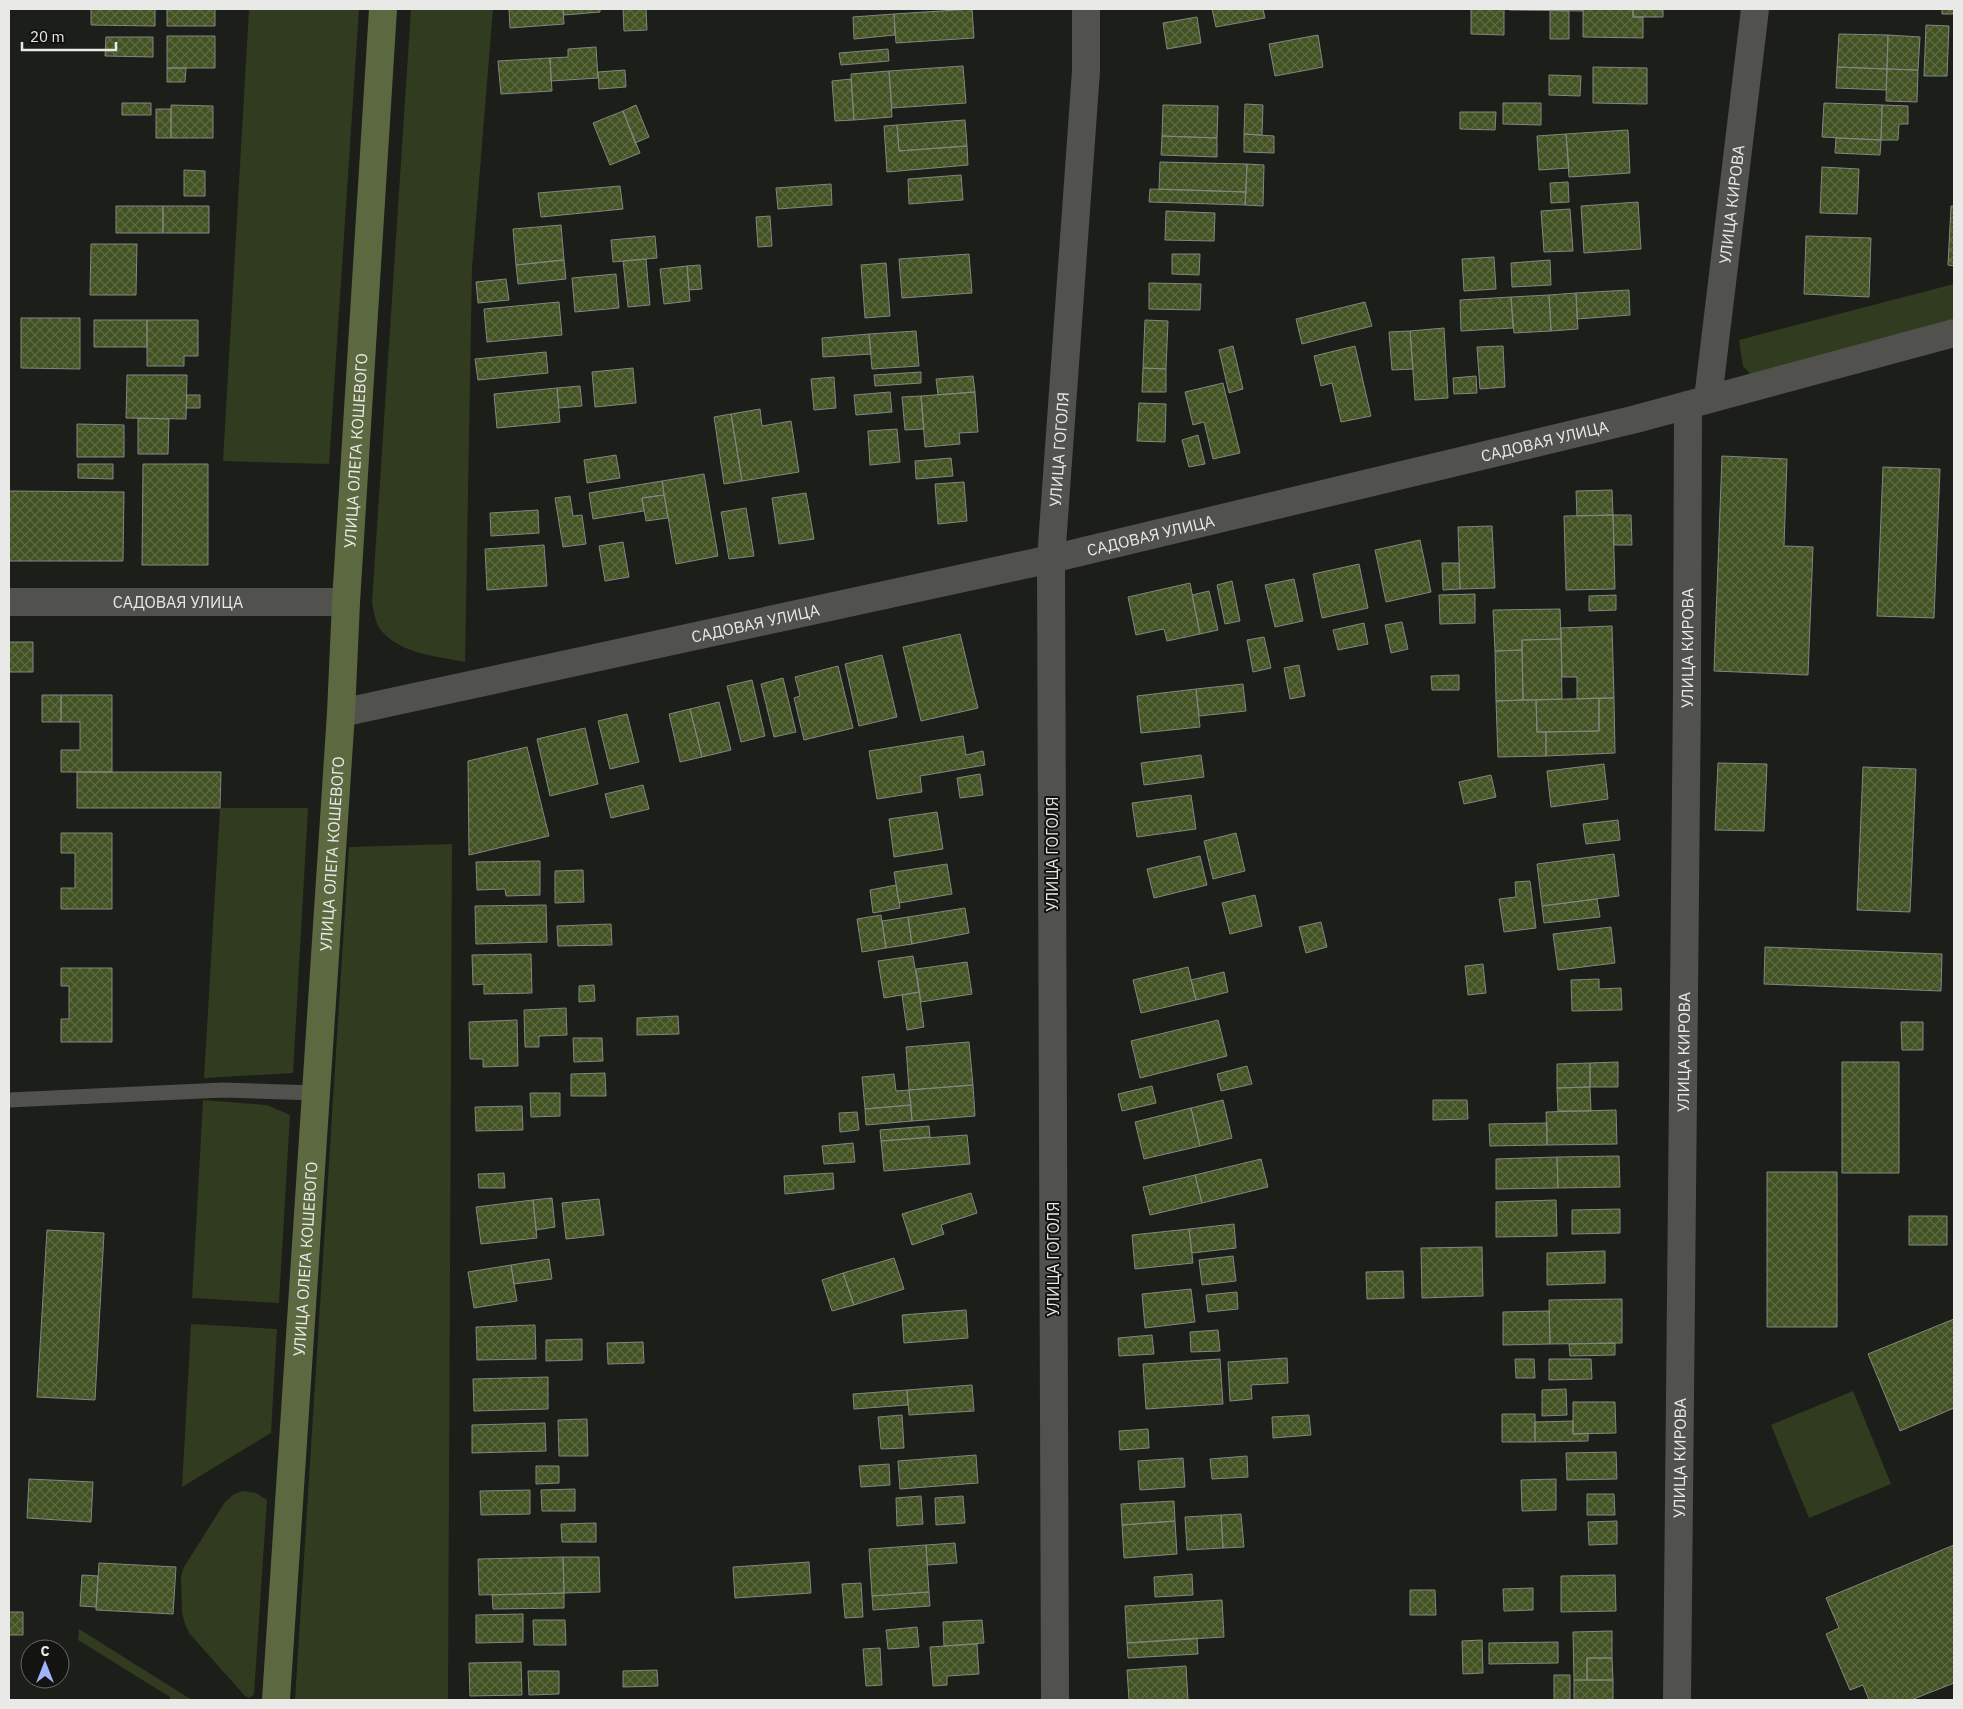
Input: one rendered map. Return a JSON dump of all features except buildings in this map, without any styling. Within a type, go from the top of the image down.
[{"type":"street","name":"УЛИЦА ОЛЕГА КОШЕВОГО","points":[[276,1700],[342,713],[346,602],[383,9]]},
{"type":"street","name":"УЛИЦА ГОГОЛЯ","points":[[1055,1700],[1051,559],[1086,71],[1086,9]]},
{"type":"street","name":"УЛИЦА КИРОВА","points":[[1676,1700],[1687,690],[1698,402],[1755,9]]},
{"type":"street","name":"САДОВАЯ УЛИЦА","points":[[342,713],[1051,559],[1636,419],[1954,333]]},
{"type":"street","name":"САДОВАЯ УЛИЦА","points":[[9,602],[346,602]]},
{"type":"lane","points":[[9,1100],[222,1090],[316,1094]]},
{"type":"green space","points":[[249,9],[359,9],[329,464],[223,461]]},
{"type":"green space","points":[[411,9],[493,9],[472,268],[465,662],[430,656],[397,644],[378,626],[372,603]]},
{"type":"green space","points":[[1954,284],[1954,324],[1750,374],[1743,366],[1739,340]]},
{"type":"green space","points":[[220,808],[308,808],[293,1073],[204,1078]]},
{"type":"green space","points":[[452,844],[448,1700],[295,1700],[349,847]]},
{"type":"green space","points":[[203,1100],[267,1105],[290,1115],[279,1303],[192,1298]]},
{"type":"green space","points":[[191,1324],[277,1329],[271,1433],[182,1487]]},
{"type":"green space","points":[[1853,1391],[1891,1484],[1809,1518],[1771,1425]]},
{"type":"green space","points":[[242,1491],[256,1493],[267,1500],[254,1694],[250,1698],[245,1696],[189,1633],[182,1613],[181,1576],[184,1567],[225,1502],[233,1495]]},
{"type":"green space","points":[[79,1628],[192,1700],[170,1700],[170,1697],[78,1640]]}]
